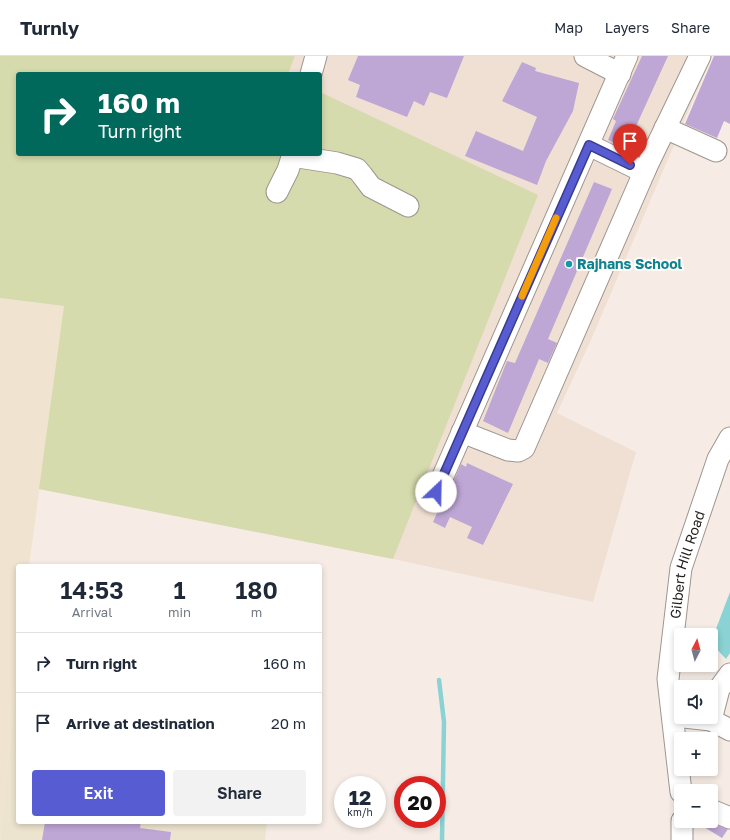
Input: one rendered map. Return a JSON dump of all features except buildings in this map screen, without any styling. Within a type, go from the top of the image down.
[{"type":"street","points":[[312,72],[316,56]]},
{"type":"street","points":[[436,492],[624,65],[585,56]]},
{"type":"street","points":[[462,432],[508,450],[518,451],[524,448],[646,168],[700,56]]},
{"type":"street","points":[[665,128],[716,152]]},
{"type":"street","points":[[589,145],[644,172],[646,168]]},
{"type":"street","points":[[277,192],[288,170],[293,156]]},
{"type":"street","points":[[298,156],[337,163],[357,169],[371,187],[408,206]]},
{"type":"street","name":"Gilbert Hill Road","points":[[674,699],[668,679],[681,568],[718,459],[730,438]]},
{"type":"street","points":[[718,692],[730,674]]},
{"type":"street","name":"Gilbert Hill Road","points":[[679,724],[681,784]]},
{"type":"street","points":[[718,724],[730,730]]},
{"type":"street","points":[[718,813],[730,818]]},
{"type":"street","points":[[682,828],[682,840]]},
{"type":"shaded area","points":[[0,56],[712,56],[591,340],[557,413],[636,452],[593,602],[393,559],[39,489],[64,306],[0,298]]},
{"type":"shaded area","points":[[0,298],[64,306],[29,564],[16,564],[16,678],[0,840]]},
{"type":"shaded area","points":[[16,678],[16,824],[267,824],[265,840],[0,840]]},
{"type":"green space","points":[[0,56],[295,56],[289,72],[16,72],[16,156],[322,156],[322,93],[538,195],[393,559],[39,489],[64,306],[0,298]]},
{"type":"water","points":[[730,592],[730,653],[726,659],[718,650],[718,628],[716,628]]},
{"type":"waterway","points":[[439,680],[444,722],[442,840]]},
{"type":"slow traffic","points":[[522,296],[556,218]]},
{"type":"place","name":"Rajhans School","points":[[569,264]]},
{"type":"route","points":[[436,492],[589,145],[630,165]]}]
